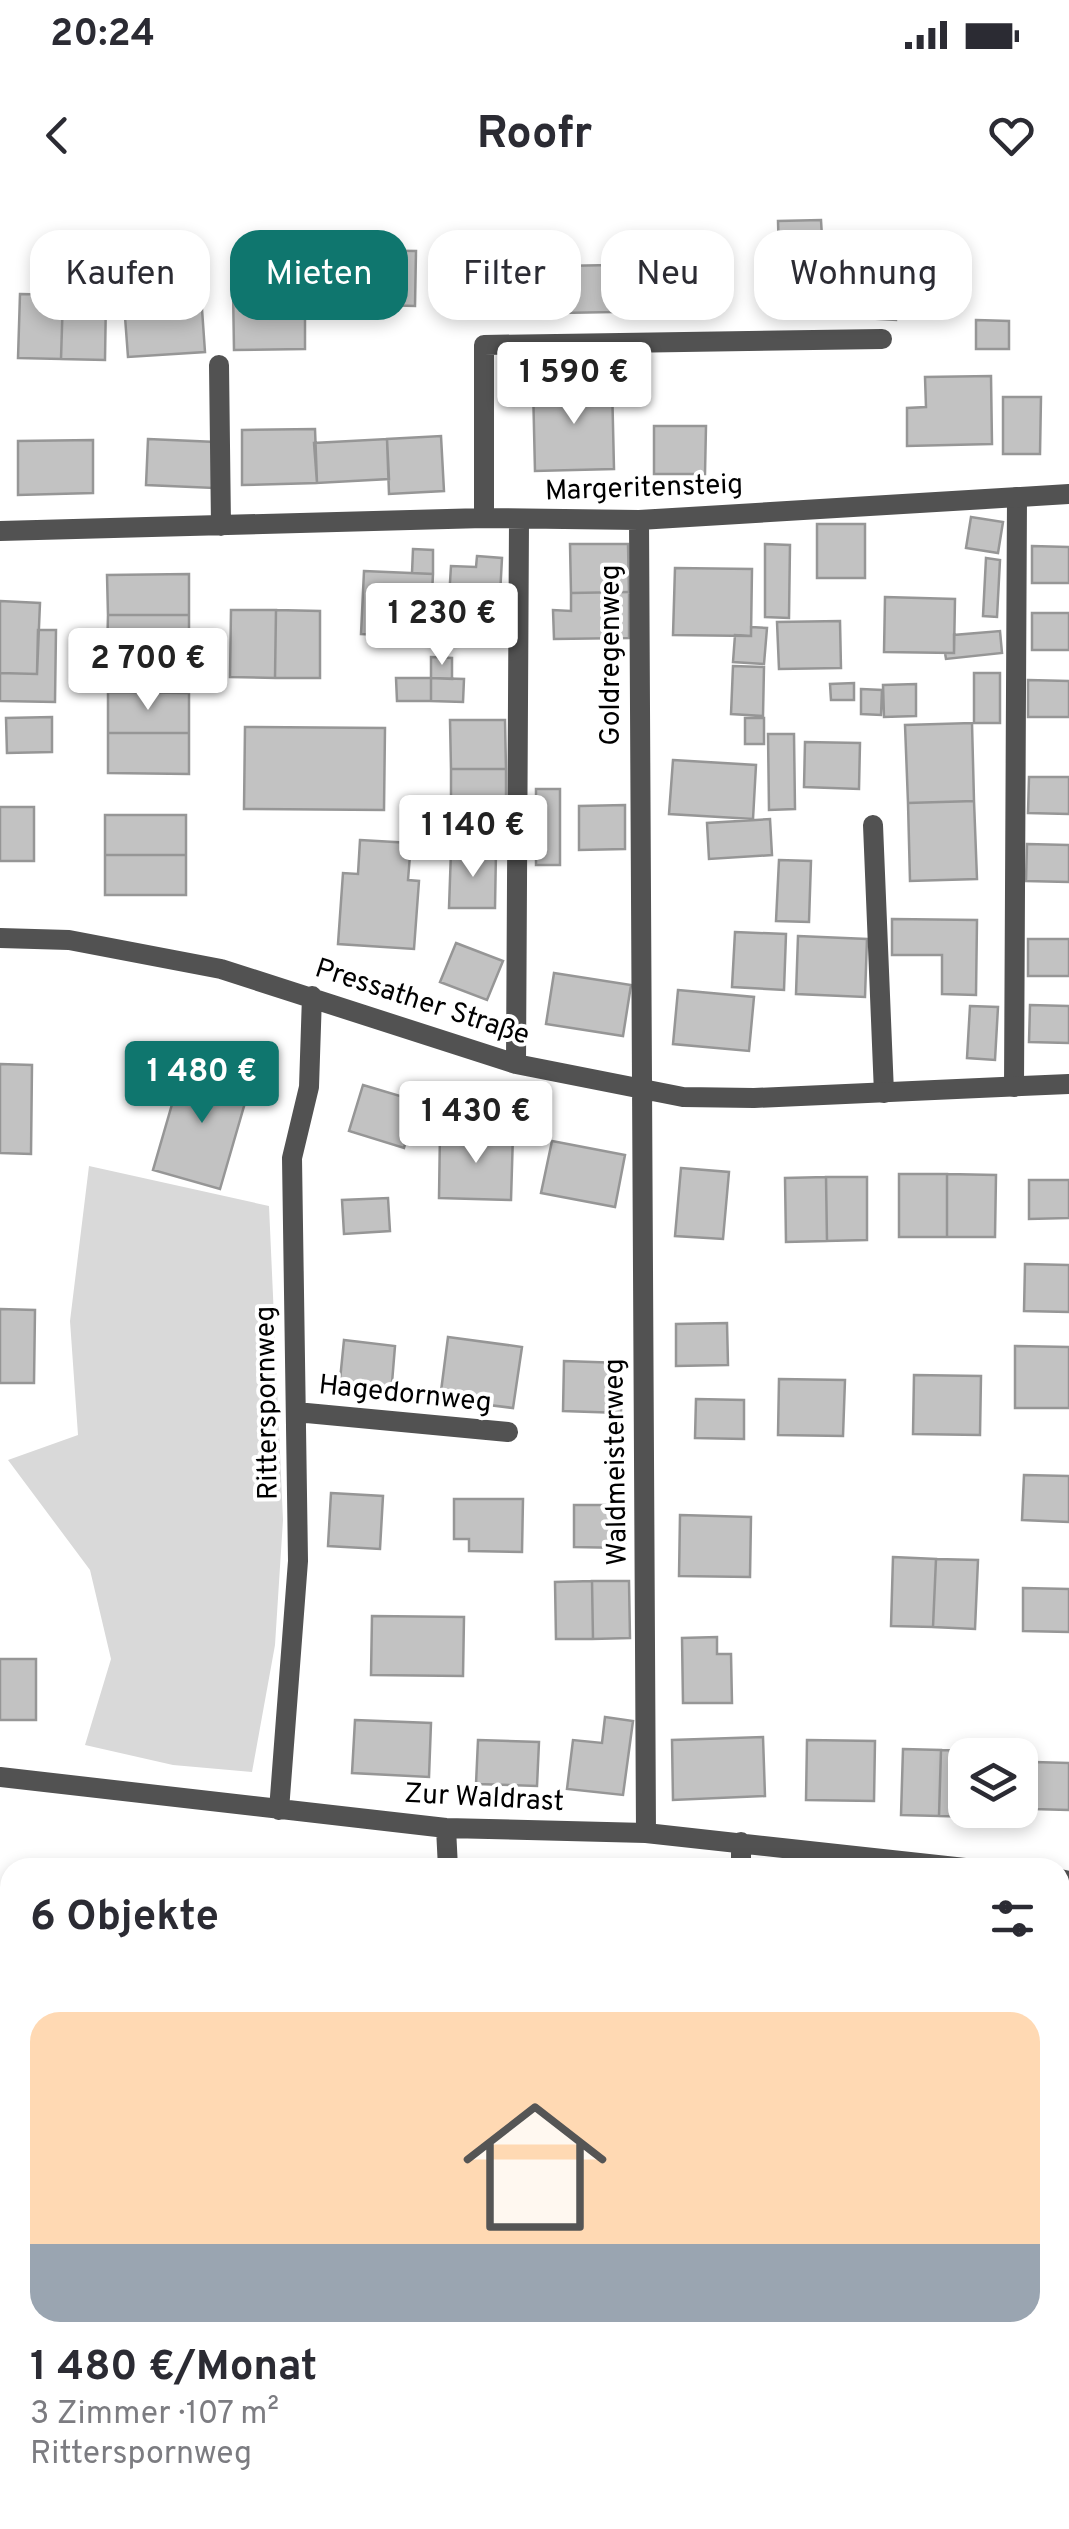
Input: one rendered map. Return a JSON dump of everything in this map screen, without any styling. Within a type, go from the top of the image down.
[{"type":"street","points":[[484,518],[484,346],[882,339]]},
{"type":"street","points":[[218,364],[220,526]]},
{"type":"street","name":"Margeritensteig","points":[[0,531],[484,518],[639,520],[1069,494]]},
{"type":"street","points":[[1014,1087],[1017,497]]},
{"type":"street","points":[[516,1064],[518,520]]},
{"type":"street","name":"Goldregenweg","points":[[639,520],[640,1090]]},
{"type":"street","points":[[873,825],[884,1093]]},
{"type":"street","name":"Pressather Straße","points":[[0,938],[69,940],[202,965],[312,996],[516,1064],[683,1097],[754,1098],[1069,1084]]},
{"type":"street","name":"Ritterspornweg","points":[[279,1810],[298,1561],[292,1158],[309,1087],[312,996]]},
{"type":"street","name":"Waldmeisterweg","points":[[640,1090],[646,1833]]},
{"type":"street","name":"Hagedornweg","points":[[296,1412],[508,1432]]},
{"type":"street","name":"Zur Waldrast","points":[[0,1778],[446,1828],[646,1833],[879,1858]]},
{"type":"street","points":[[446,1828],[448,1858]]},
{"type":"street","points":[[741,1842],[741,1858]]},
{"type":"shaded area","points":[[89,1166],[269,1206],[283,1520],[275,1645],[252,1772],[173,1765],[85,1745],[111,1659],[90,1570],[8,1460],[78,1435],[70,1321]]},
{"type":"building","points":[[821,220],[822,230],[778,230],[778,221]]},
{"type":"building","points":[[408,251],[416,251],[415,306],[408,306]]},
{"type":"building","points":[[601,265],[601,312],[581,313],[581,266]]},
{"type":"building","points":[[20,294],[30,294],[30,320],[62,320],[61,359],[18,358]]},
{"type":"building","points":[[62,320],[106,320],[105,360],[61,359]]},
{"type":"building","points":[[125,320],[203,320],[205,352],[128,357]]},
{"type":"building","points":[[234,320],[305,320],[305,349],[234,350]]},
{"type":"building","points":[[976,320],[1009,321],[1009,349],[976,349]]},
{"type":"building","points":[[991,376],[992,444],[907,446],[907,408],[926,407],[925,377]]},
{"type":"building","points":[[612,383],[614,469],[535,471],[533,386]]},
{"type":"building","points":[[1003,397],[1041,397],[1040,454],[1003,454]]},
{"type":"building","points":[[654,426],[706,426],[705,474],[654,474]]},
{"type":"building","points":[[315,429],[317,483],[242,485],[242,430]]},
{"type":"building","points":[[441,436],[444,491],[389,494],[387,439]]},
{"type":"building","points":[[148,439],[216,442],[214,488],[146,485]]},
{"type":"building","points":[[387,439],[389,479],[317,483],[314,443]]},
{"type":"building","points":[[93,440],[93,493],[18,495],[18,441]]},
{"type":"building","points":[[971,517],[1003,522],[998,553],[966,548]]},
{"type":"building","points":[[817,524],[865,524],[865,578],[817,578]]},
{"type":"building","points":[[570,544],[628,544],[629,592],[571,593]]},
{"type":"building","points":[[765,544],[790,545],[789,618],[765,617]]},
{"type":"building","points":[[1032,546],[1069,547],[1069,583],[1032,583]]},
{"type":"building","points":[[413,549],[433,550],[433,574],[412,573]]},
{"type":"building","points":[[477,556],[502,558],[498,634],[447,631],[451,566],[476,567]]},
{"type":"building","points":[[986,558],[1000,560],[997,617],[983,616]]},
{"type":"building","points":[[675,568],[752,569],[751,636],[673,635]]},
{"type":"building","points":[[364,571],[433,574],[430,637],[361,634]]},
{"type":"building","points":[[189,574],[189,615],[108,615],[107,575]]},
{"type":"building","points":[[629,592],[629,638],[554,639],[553,610],[571,611],[571,593]]},
{"type":"building","points":[[885,597],[955,599],[954,653],[884,652]]},
{"type":"building","points":[[0,601],[40,603],[37,674],[0,673]]},
{"type":"building","points":[[231,610],[276,610],[275,678],[230,677]]},
{"type":"building","points":[[276,610],[320,611],[320,678],[275,678]]},
{"type":"building","points":[[1032,613],[1069,613],[1069,650],[1032,650]]},
{"type":"building","points":[[108,615],[189,615],[189,656],[107,655]]},
{"type":"building","points":[[840,621],[841,668],[779,669],[777,622]]},
{"type":"building","points":[[751,627],[767,628],[764,664],[733,662],[735,635],[751,636]]},
{"type":"building","points":[[38,630],[56,630],[55,702],[0,701],[0,673],[37,674]]},
{"type":"building","points":[[1000,631],[1002,653],[946,659],[945,653],[954,653],[954,635]]},
{"type":"building","points":[[431,657],[452,658],[452,679],[431,678]]},
{"type":"building","points":[[733,666],[764,667],[763,716],[731,714]]},
{"type":"building","points":[[974,673],[1000,673],[1000,723],[974,723]]},
{"type":"building","points":[[396,678],[431,678],[431,701],[397,701]]},
{"type":"building","points":[[431,678],[464,679],[463,702],[431,701]]},
{"type":"building","points":[[1028,680],[1069,681],[1069,717],[1028,717]]},
{"type":"building","points":[[854,683],[854,700],[831,700],[830,684]]},
{"type":"building","points":[[916,684],[916,716],[884,717],[883,685]]},
{"type":"building","points":[[861,689],[882,690],[881,715],[861,714]]},
{"type":"building","points":[[108,692],[189,693],[189,733],[108,733]]},
{"type":"building","points":[[52,717],[52,752],[7,753],[6,718]]},
{"type":"building","points":[[745,718],[764,718],[764,744],[745,744]]},
{"type":"building","points":[[450,720],[505,720],[506,769],[451,769]]},
{"type":"building","points":[[972,723],[974,801],[908,803],[905,725]]},
{"type":"building","points":[[245,727],[385,728],[384,810],[244,809]]},
{"type":"building","points":[[108,733],[189,733],[189,774],[108,773]]},
{"type":"building","points":[[768,734],[794,734],[795,809],[769,810]]},
{"type":"building","points":[[805,742],[860,743],[859,789],[804,787]]},
{"type":"building","points":[[673,760],[756,765],[753,819],[669,814]]},
{"type":"building","points":[[451,769],[506,769],[506,818],[451,818]]},
{"type":"building","points":[[1029,777],[1069,777],[1069,814],[1028,813]]},
{"type":"building","points":[[536,789],[560,789],[560,865],[536,865]]},
{"type":"building","points":[[974,801],[977,879],[910,881],[908,803]]},
{"type":"building","points":[[625,805],[625,849],[579,850],[579,806]]},
{"type":"building","points":[[0,807],[34,807],[34,861],[0,861]]},
{"type":"building","points":[[105,815],[186,815],[186,855],[105,855]]},
{"type":"building","points":[[770,819],[772,855],[709,859],[707,823]]},
{"type":"building","points":[[360,840],[411,843],[408,880],[419,881],[414,949],[338,944],[343,873],[358,874]]},
{"type":"building","points":[[1027,844],[1069,845],[1069,882],[1026,881]]},
{"type":"building","points":[[451,851],[496,851],[495,908],[449,908]]},
{"type":"building","points":[[105,855],[186,855],[186,895],[105,895]]},
{"type":"building","points":[[779,860],[811,861],[809,922],[776,921]]},
{"type":"building","points":[[892,919],[977,920],[976,995],[942,994],[942,955],[892,955]]},
{"type":"building","points":[[735,932],[786,934],[784,990],[732,987]]},
{"type":"building","points":[[798,936],[867,939],[865,997],[796,994]]},
{"type":"building","points":[[1028,939],[1069,939],[1069,976],[1028,976]]},
{"type":"building","points":[[456,943],[503,961],[487,1000],[440,982]]},
{"type":"building","points":[[554,973],[631,985],[623,1036],[546,1024]]},
{"type":"building","points":[[678,990],[754,997],[749,1051],[673,1044]]},
{"type":"building","points":[[1030,1005],[1069,1006],[1069,1043],[1029,1042]]},
{"type":"building","points":[[970,1006],[998,1007],[995,1060],[967,1058]]},
{"type":"building","points":[[184,1063],[251,1082],[220,1189],[153,1170]]},
{"type":"building","points":[[0,1064],[32,1065],[31,1154],[0,1153]]},
{"type":"building","points":[[363,1085],[417,1101],[404,1148],[349,1131]]},
{"type":"building","points":[[440,1132],[513,1134],[511,1200],[439,1198]]},
{"type":"building","points":[[552,1141],[625,1155],[615,1207],[541,1193]]},
{"type":"building","points":[[681,1168],[729,1172],[723,1239],[675,1236]]},
{"type":"building","points":[[899,1174],[947,1174],[947,1237],[899,1237]]},
{"type":"building","points":[[947,1174],[996,1175],[995,1237],[947,1237]]},
{"type":"building","points":[[826,1177],[867,1177],[867,1240],[827,1241]]},
{"type":"building","points":[[826,1177],[827,1241],[786,1242],[785,1178]]},
{"type":"building","points":[[1029,1180],[1069,1180],[1069,1218],[1029,1219]]},
{"type":"building","points":[[388,1198],[390,1231],[344,1234],[342,1200]]},
{"type":"building","points":[[1025,1264],[1069,1265],[1069,1312],[1024,1311]]},
{"type":"building","points":[[0,1309],[35,1310],[34,1383],[0,1383]]},
{"type":"building","points":[[727,1323],[728,1365],[676,1366],[676,1324]]},
{"type":"building","points":[[448,1337],[522,1347],[513,1408],[440,1399]]},
{"type":"building","points":[[344,1340],[395,1346],[391,1395],[339,1390]]},
{"type":"building","points":[[1015,1346],[1069,1347],[1069,1408],[1015,1408]]},
{"type":"building","points":[[564,1361],[622,1363],[621,1413],[563,1411]]},
{"type":"building","points":[[914,1375],[981,1376],[980,1435],[913,1434]]},
{"type":"building","points":[[779,1379],[845,1380],[843,1436],[778,1435]]},
{"type":"building","points":[[696,1399],[744,1400],[744,1439],[695,1438]]},
{"type":"building","points":[[1024,1475],[1069,1476],[1069,1522],[1022,1520]]},
{"type":"building","points":[[331,1493],[383,1496],[380,1549],[328,1546]]},
{"type":"building","points":[[454,1499],[523,1499],[522,1552],[469,1551],[469,1539],[454,1539]]},
{"type":"building","points":[[574,1505],[625,1505],[625,1548],[574,1547]]},
{"type":"building","points":[[680,1515],[751,1517],[750,1577],[679,1576]]},
{"type":"building","points":[[893,1557],[936,1559],[933,1627],[891,1626]]},
{"type":"building","points":[[936,1559],[978,1560],[975,1629],[933,1627]]},
{"type":"building","points":[[592,1581],[629,1581],[630,1638],[593,1639]]},
{"type":"building","points":[[592,1581],[593,1639],[556,1639],[555,1582]]},
{"type":"building","points":[[1023,1588],[1069,1589],[1069,1632],[1023,1631]]},
{"type":"building","points":[[372,1616],[464,1617],[463,1676],[371,1675]]},
{"type":"building","points":[[717,1637],[717,1654],[731,1654],[732,1703],[683,1703],[682,1638]]},
{"type":"building","points":[[0,1659],[36,1659],[36,1720],[0,1720]]},
{"type":"building","points":[[605,1717],[633,1721],[623,1795],[567,1789],[573,1740],[602,1743]]},
{"type":"building","points":[[355,1720],[431,1723],[429,1777],[352,1773]]},
{"type":"building","points":[[763,1737],[765,1796],[673,1800],[672,1740]]},
{"type":"building","points":[[478,1740],[539,1742],[537,1786],[476,1784]]},
{"type":"building","points":[[807,1740],[875,1741],[874,1801],[806,1800]]},
{"type":"building","points":[[903,1749],[941,1750],[939,1816],[901,1815]]},
{"type":"building","points":[[941,1750],[948,1750],[948,1816],[939,1816]]},
{"type":"building","points":[[1038,1762],[1069,1763],[1069,1810],[1038,1809]]}]
